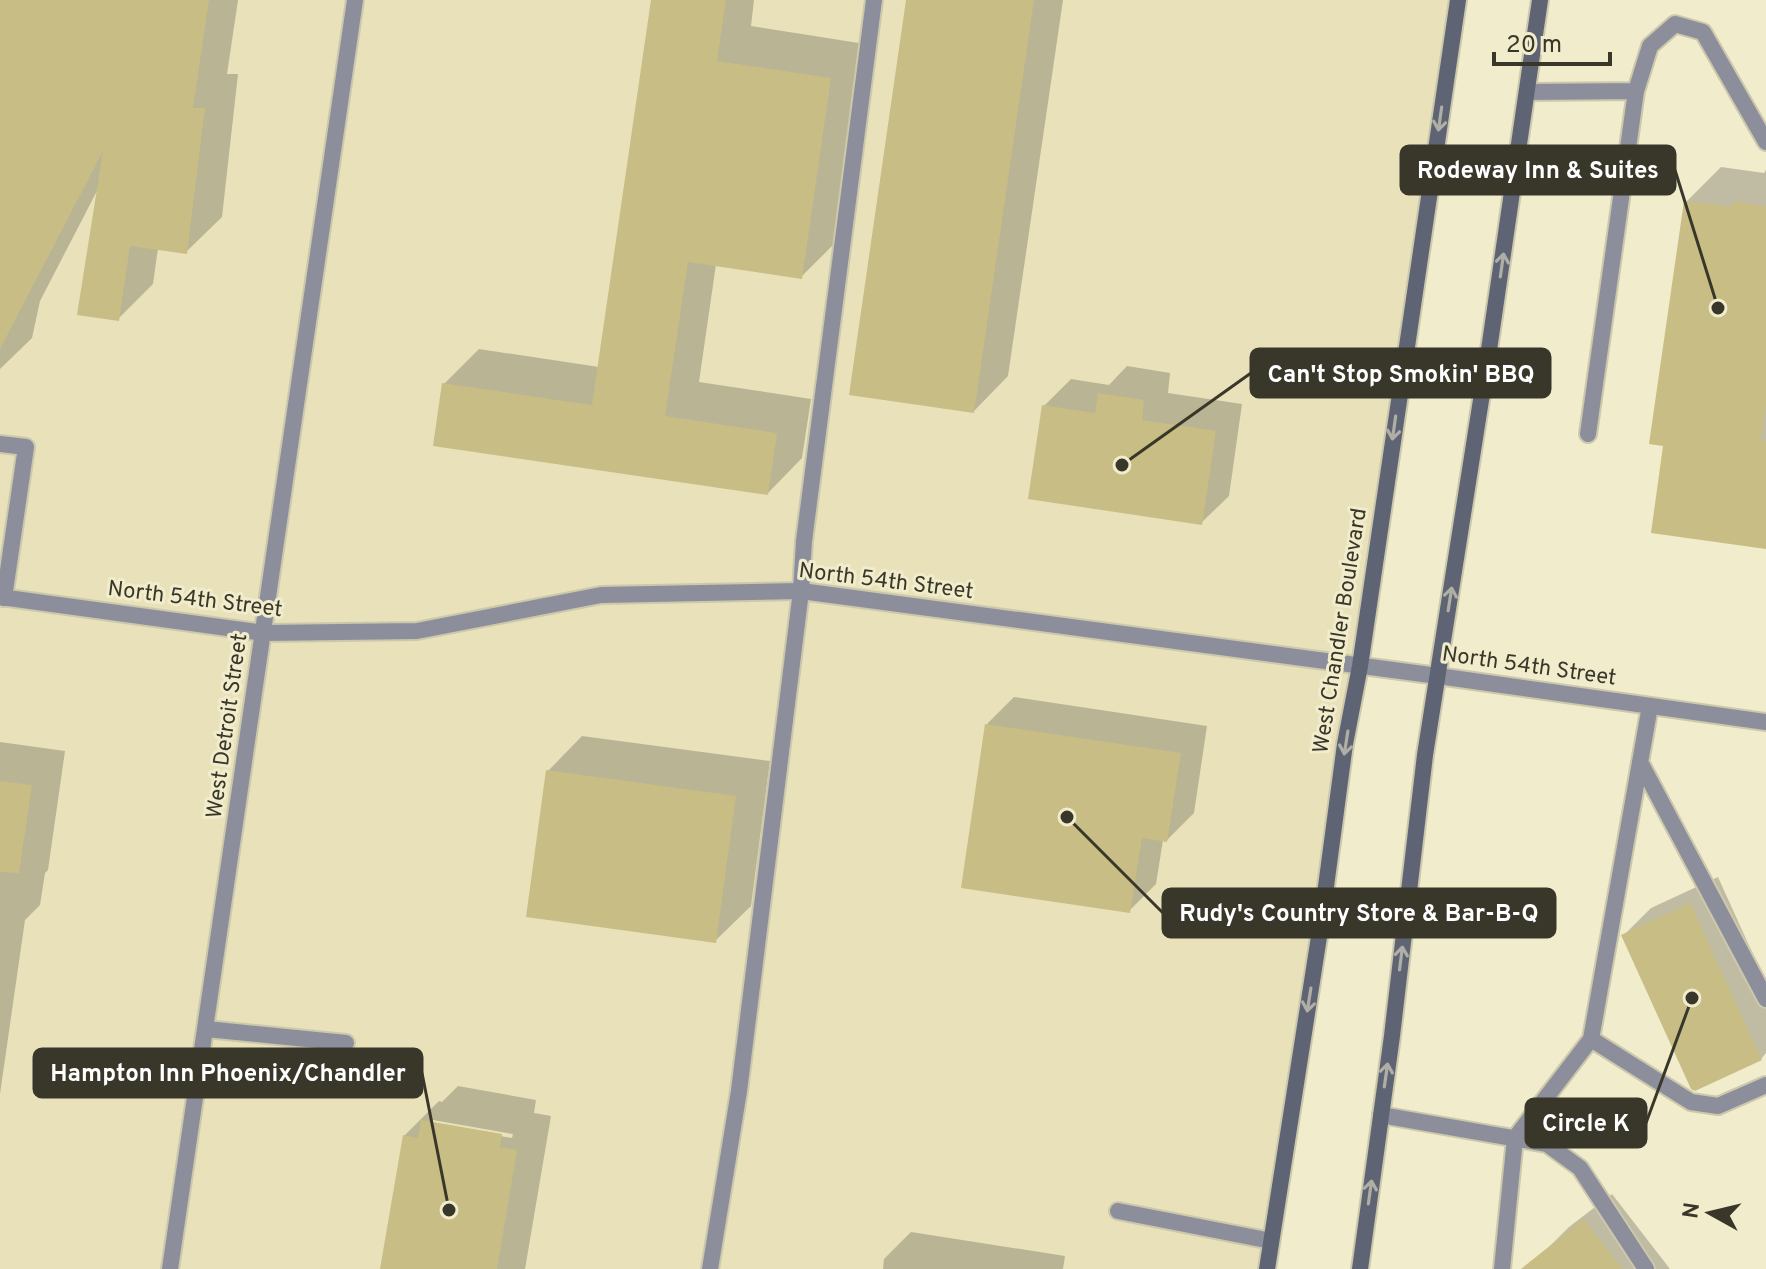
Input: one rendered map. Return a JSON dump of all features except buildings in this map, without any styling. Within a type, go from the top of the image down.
[{"type":"main road","name":"West Chandler Boulevard","points":[[1267,1269],[1458,0]]},
{"type":"main road","points":[[1360,1269],[1425,755],[1540,0]]},
{"type":"street","name":"West Detroit Street","points":[[170,1269],[355,0]]},
{"type":"street","points":[[710,1269],[739,1091],[801,591],[804,541],[874,0]]},
{"type":"street","points":[[1588,434],[1636,91],[1650,46],[1675,24],[1703,32],[1766,142]]},
{"type":"street","points":[[1527,92],[1636,91]]},
{"type":"street","points":[[0,444],[26,447],[2,598]]},
{"type":"street","name":"North 54th Street","points":[[2,598],[264,633],[417,631],[601,595],[801,591],[1766,722]]},
{"type":"street","points":[[1502,1269],[1515,1138],[1591,1039],[1650,706]]},
{"type":"street","points":[[1640,762],[1766,999]]},
{"type":"street","points":[[206,1029],[346,1043]]},
{"type":"street","points":[[1591,1039],[1691,1102],[1718,1106],[1766,1085]]},
{"type":"street","points":[[1381,1115],[1547,1144],[1580,1168],[1646,1269]]},
{"type":"street","points":[[1118,1211],[1271,1241]]},
{"type":"shaded area","points":[[0,0],[1458,0],[1267,1269],[0,1269]]},
{"type":"place","name":"Rodeway Inn & Suites","points":[[1718,308]]},
{"type":"place","name":"Can't Stop Smokin' BBQ","points":[[1122,465]]},
{"type":"place","name":"Rudy's Country Store & Bar-B-Q","points":[[1067,817]]},
{"type":"place","name":"Circle K","points":[[1692,998]]},
{"type":"place","name":"Hampton Inn Phoenix/Chandler","points":[[449,1210]]}]
